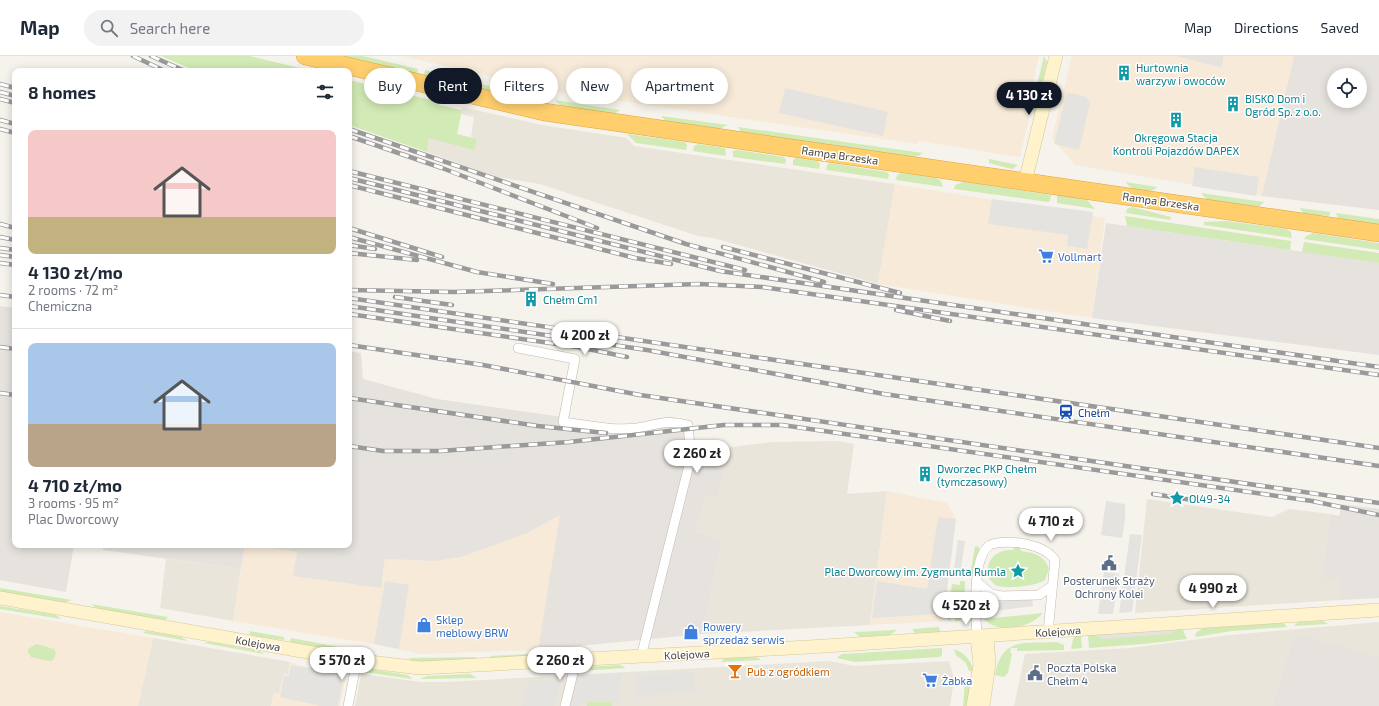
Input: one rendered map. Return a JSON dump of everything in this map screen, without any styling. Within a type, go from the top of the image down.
[{"type":"highway","name":"Rampa Brzeska","points":[[305,56],[544,112],[1379,233]]},
{"type":"street","points":[[1025,182],[1056,56]]},
{"type":"street","points":[[518,348],[575,359],[563,422],[612,428],[637,428],[662,422],[674,421],[688,425],[691,457],[641,657]]},
{"type":"street","points":[[983,706],[989,664],[976,614],[977,582],[984,550],[991,545],[1012,542],[1034,546],[1051,554],[1055,560],[1048,632]]},
{"type":"street","points":[[977,582],[991,594],[1002,596],[1039,595],[1052,586]]},
{"type":"street","name":"Kolejowa","points":[[0,598],[357,660],[420,668],[576,661],[982,637],[1379,610]]},
{"type":"street","points":[[973,706],[980,665],[982,637]]},
{"type":"street","points":[[348,706],[357,660]]},
{"type":"street","points":[[564,706],[576,661]]},
{"type":"shaded area","points":[[402,56],[1039,56],[1027,107],[1029,118],[1020,156],[1018,157],[919,141],[917,144],[642,104],[728,104],[728,68],[631,68],[631,102],[623,101],[623,68],[566,68],[566,93],[558,92],[558,68],[490,68],[490,76],[482,74],[482,68],[454,68]]},
{"type":"shaded area","points":[[1072,56],[1176,56],[1221,68],[1225,56],[1294,56],[1262,196],[1075,165],[1052,138]]},
{"type":"shaded area","points":[[1176,56],[1224,56],[1222,68]]},
{"type":"shaded area","points":[[1294,56],[1379,56],[1379,210],[1262,196]]},
{"type":"shaded area","points":[[785,88],[888,112],[883,136],[779,113]]},
{"type":"shaded area","points":[[1067,92],[1086,97],[1090,103],[1079,150],[1054,144]]},
{"type":"shaded area","points":[[462,107],[542,125],[627,138],[634,146],[895,184],[878,284],[713,238],[698,236],[540,184],[497,177],[427,152],[429,137],[477,139],[471,137],[474,117],[461,114]]},
{"type":"shaded area","points":[[1195,167],[1259,177],[1256,196],[1192,186]]},
{"type":"shaded area","points":[[895,184],[1105,218],[1092,318],[878,284]]},
{"type":"shaded area","points":[[992,199],[1093,212],[1087,249],[1067,246],[1068,235],[988,224]]},
{"type":"shaded area","points":[[1106,223],[1379,263],[1379,355],[1092,318]]},
{"type":"shaded area","points":[[0,306],[12,308],[12,548],[73,548],[66,592],[0,580]]},
{"type":"shaded area","points":[[352,352],[361,353],[363,379],[437,399],[612,424],[637,424],[659,418],[673,417],[693,423],[696,456],[723,470],[717,499],[706,494],[695,532],[722,539],[702,634],[538,650],[560,515],[527,533],[461,557],[435,561],[385,559],[381,588],[293,576],[297,552],[270,548],[352,548]]},
{"type":"shaded area","points":[[837,441],[854,444],[847,494],[887,491],[870,625],[702,634],[722,539],[695,532],[706,493],[716,499],[696,456],[732,447],[773,442]]},
{"type":"shaded area","points":[[887,491],[947,503],[956,519],[943,621],[870,625]]},
{"type":"shaded area","points":[[1147,499],[1272,517],[1289,509],[1330,514],[1322,578],[1338,578],[1340,600],[1135,613]]},
{"type":"shaded area","points":[[1106,501],[1125,504],[1125,520],[1122,538],[1101,535]]},
{"type":"shaded area","points":[[1342,504],[1379,509],[1379,598],[1340,600],[1338,578],[1322,578],[1330,514],[1339,516]]},
{"type":"shaded area","points":[[561,515],[538,650],[420,654],[373,644],[233,621],[245,548],[267,548],[297,552],[294,576],[381,588],[385,559],[435,561]]},
{"type":"shaded area","points":[[938,517],[956,519],[945,605],[939,614],[872,618],[877,581],[927,589]]},
{"type":"shaded area","points":[[1130,534],[1142,535],[1132,612],[1119,613]]},
{"type":"shaded area","points":[[958,540],[965,541],[961,569],[954,568]]},
{"type":"shaded area","points":[[103,548],[244,548],[241,569],[103,550]]},
{"type":"shaded area","points":[[166,559],[241,569],[233,621],[160,608]]},
{"type":"shaded area","points":[[1104,572],[1119,574],[1113,614],[1098,614]]},
{"type":"shaded area","points":[[385,581],[409,585],[399,649],[374,644]]},
{"type":"shaded area","points":[[1032,598],[1033,606],[994,611],[993,602]]},
{"type":"shaded area","points":[[0,612],[153,638],[138,706],[0,706]]},
{"type":"shaded area","points":[[1379,622],[1379,658],[1294,634],[1272,706],[1014,706],[1025,654],[1130,648],[1230,635]]},
{"type":"shaded area","points":[[1179,629],[1170,634],[1103,639],[1091,634]]},
{"type":"shaded area","points":[[1294,634],[1379,657],[1379,706],[1272,706]]},
{"type":"shaded area","points":[[153,638],[290,662],[288,675],[284,674],[279,694],[274,693],[271,706],[138,706]]},
{"type":"shaded area","points":[[829,661],[854,666],[949,661],[954,679],[950,706],[355,706],[361,674],[421,682],[446,682]]},
{"type":"shaded area","points":[[290,662],[305,667],[338,672],[345,680],[340,706],[271,706],[274,693],[279,694],[284,674],[288,675]]},
{"type":"shaded area","points":[[291,665],[338,673],[343,681],[338,706],[321,706],[280,697],[284,676],[289,676]]},
{"type":"shaded area","points":[[694,672],[695,692],[635,696],[637,675]]},
{"type":"shaded area","points":[[622,673],[619,702],[580,702],[579,706],[569,706],[577,676]]},
{"type":"shaded area","points":[[562,678],[554,706],[522,706],[528,681]]},
{"type":"green space","points":[[161,56],[250,56],[300,68],[189,68]]},
{"type":"green space","points":[[344,56],[363,56],[414,68],[393,68]]},
{"type":"green space","points":[[1044,56],[1047,62],[1034,116],[1032,106]]},
{"type":"green space","points":[[352,81],[364,84],[364,104],[416,104],[416,96],[424,98],[424,104],[439,104],[462,110],[457,134],[477,139],[474,150],[429,138],[427,152],[352,126]]},
{"type":"green space","points":[[482,84],[490,86],[490,91],[482,89]]},
{"type":"green space","points":[[558,100],[566,102],[566,104],[581,104],[620,110],[614,114],[560,106]]},
{"type":"green space","points":[[661,116],[728,125],[719,129],[667,122]]},
{"type":"green space","points":[[738,127],[923,153],[918,156],[911,157],[742,133]]},
{"type":"green space","points":[[627,134],[685,142],[687,145],[686,150],[636,143]]},
{"type":"green space","points":[[698,144],[725,148],[726,156],[693,151],[694,146]]},
{"type":"green space","points":[[737,150],[784,157],[786,160],[785,164],[733,157],[733,151]]},
{"type":"green space","points":[[796,158],[817,161],[820,164],[819,169],[793,165],[793,160]]},
{"type":"green space","points":[[989,159],[1018,165],[1012,169],[989,163]]},
{"type":"green space","points":[[829,163],[887,172],[889,175],[888,179],[826,170]]},
{"type":"green space","points":[[901,173],[936,178],[941,181],[943,187],[896,180],[897,175]]},
{"type":"green space","points":[[964,182],[1051,195],[1050,201],[1048,202],[954,189],[955,185]]},
{"type":"green space","points":[[1126,182],[1157,187],[1150,191],[1141,191],[1132,188]]},
{"type":"green space","points":[[1201,193],[1264,202],[1260,206],[1254,207],[1207,200]]},
{"type":"green space","points":[[1057,195],[1086,199],[1095,209],[1057,203]]},
{"type":"green space","points":[[1132,207],[1171,217],[1170,220],[1126,213],[1127,209]]},
{"type":"green space","points":[[1300,208],[1330,212],[1329,216],[1304,214]]},
{"type":"green space","points":[[1336,213],[1379,219],[1379,225],[1338,219]]},
{"type":"green space","points":[[1125,216],[1291,241],[1290,250],[1127,226]]},
{"type":"green space","points":[[1227,221],[1286,229],[1291,232],[1292,238],[1204,225],[1204,222]]},
{"type":"green space","points":[[1313,233],[1379,243],[1379,250],[1304,239],[1306,236]]},
{"type":"green space","points":[[1304,242],[1379,253],[1379,263],[1302,252]]},
{"type":"green space","points":[[975,546],[979,547],[980,551],[976,556],[973,576],[970,575]]},
{"type":"green space","points":[[1015,547],[1020,548],[1021,551],[1031,553],[1042,558],[1049,569],[1045,580],[1036,584],[1002,587],[997,586],[990,580],[988,568],[989,562],[992,558],[996,554],[1007,550],[1013,550]]},
{"type":"green space","points":[[960,581],[965,581],[964,616],[959,621],[955,621],[957,597],[953,596],[950,621],[947,618],[952,584],[960,585]]},
{"type":"green space","points":[[0,588],[72,600],[63,603],[0,593]]},
{"type":"green space","points":[[91,604],[168,617],[165,620],[97,609]]},
{"type":"green space","points":[[0,606],[56,615],[61,619],[0,609]]},
{"type":"green space","points":[[1043,613],[1030,623],[1014,628],[998,627],[990,624],[984,619]]},
{"type":"green space","points":[[1323,621],[1328,624],[1294,626],[1298,622]]},
{"type":"green space","points":[[1284,623],[1287,627],[1232,631],[1195,637],[1196,633],[1203,628]]},
{"type":"green space","points":[[939,627],[940,632],[915,633],[912,629]]},
{"type":"green space","points":[[1179,629],[1183,630],[1187,639],[1089,648],[1088,635]]},
{"type":"green space","points":[[897,630],[890,635],[860,637],[854,632]]},
{"type":"green space","points":[[146,631],[181,637],[188,641],[143,633]]},
{"type":"green space","points":[[249,631],[284,637],[284,640],[251,636]]},
{"type":"green space","points":[[1077,635],[1081,635],[1082,648],[1071,649],[1073,639]]},
{"type":"green space","points":[[291,638],[349,649],[345,651],[330,651],[290,642]]},
{"type":"green space","points":[[209,642],[260,651],[264,654],[204,643]]},
{"type":"green space","points":[[1057,642],[1064,645],[1064,650],[1017,651],[1017,648],[1011,648],[1010,653],[1012,653],[1008,673],[1004,677],[995,675],[998,662],[1009,648],[1025,643]]},
{"type":"green space","points":[[36,644],[54,649],[56,653],[53,660],[49,661],[31,657],[28,649]]},
{"type":"green space","points":[[942,648],[942,655],[940,657],[855,662],[837,658],[842,654]]},
{"type":"green space","points":[[954,649],[967,657],[973,671],[969,671],[966,663],[956,655]]},
{"type":"green space","points":[[570,652],[568,654],[493,659],[490,656]]},
{"type":"green space","points":[[754,655],[761,660],[721,662],[725,657]]},
{"type":"green space","points":[[477,657],[475,659],[414,663],[409,658]]},
{"type":"green space","points":[[620,665],[626,668],[579,671],[585,667]]},
{"type":"green space","points":[[370,669],[408,675],[412,679],[364,672]]},
{"type":"green space","points":[[470,674],[477,678],[420,679],[427,676]]},
{"type":"green space","points":[[965,682],[972,684],[968,706],[963,706]]},
{"type":"green space","points":[[587,702],[612,702],[612,706],[587,706]]},
{"type":"railway","points":[[133,56],[159,68]]},
{"type":"railway","points":[[151,56],[178,68]]},
{"type":"railway","points":[[0,84],[12,87]]},
{"type":"railway","points":[[0,92],[12,95]]},
{"type":"railway","points":[[0,99],[12,102]]},
{"type":"railway","points":[[0,120],[12,123]]},
{"type":"railway","points":[[0,129],[12,132]]},
{"type":"railway","points":[[352,130],[686,244],[824,282]]},
{"type":"railway","points":[[352,137],[442,168],[597,228]]},
{"type":"railway","points":[[352,172],[745,270]]},
{"type":"railway","points":[[352,179],[720,271],[1379,367]]},
{"type":"railway","points":[[352,186],[635,258],[671,264]]},
{"type":"railway","points":[[0,224],[12,227]]},
{"type":"railway","points":[[352,229],[442,257]]},
{"type":"railway","points":[[0,237],[12,239]]},
{"type":"railway","points":[[352,238],[477,272],[553,284]]},
{"type":"railway","points":[[352,245],[375,249]]},
{"type":"railway","points":[[723,247],[900,293]]},
{"type":"railway","points":[[0,248],[12,250]]},
{"type":"railway","points":[[352,253],[417,260]]},
{"type":"railway","points":[[0,255],[12,257]]},
{"type":"railway","points":[[0,263],[12,265]]},
{"type":"railway","points":[[352,290],[454,292],[699,284],[762,287],[1379,375]]},
{"type":"railway","points":[[0,295],[12,297]]},
{"type":"railway","points":[[395,297],[452,305]]},
{"type":"railway","points":[[352,298],[1379,448]]},
{"type":"railway","points":[[352,306],[647,350],[884,394],[1379,466]]},
{"type":"railway","points":[[896,310],[950,321]]},
{"type":"railway","points":[[352,314],[578,347],[627,357]]},
{"type":"railway","points":[[352,345],[483,365],[640,395],[1379,503]]},
{"type":"railway","points":[[0,347],[12,349]]},
{"type":"railway","points":[[0,393],[12,395]]},
{"type":"railway","points":[[352,398],[538,426],[606,433]]},
{"type":"railway","points":[[352,446],[383,451],[440,451],[569,442],[724,425],[782,425],[1312,501],[1379,515]]},
{"type":"railway","points":[[1153,494],[1199,501]]},
{"type":"place","name":"Hurtownia warzyw i owoców","points":[[1124,73]]},
{"type":"place","name":"BISKO Dom i Ogród Sp. z o.o.","points":[[1233,104]]},
{"type":"place","name":"Okręgowa Stacja Kontroli Pojazdów DAPEX","points":[[1176,120]]},
{"type":"place","name":"Vollmart","points":[[1046,256]]},
{"type":"place","name":"Chełm Cm1","points":[[531,299]]},
{"type":"place","name":"Chełm","points":[[1066,412]]},
{"type":"place","name":"Dworzec PKP Chełm (tymczasowy)","points":[[925,474]]},
{"type":"place","name":"Ol49-34","points":[[1177,498]]},
{"type":"place","name":"Posterunek Straży Ochrony Kolei","points":[[1109,563]]},
{"type":"place","name":"Plac Dworcowy im. Zygmunta Rumla","points":[[1018,571]]},
{"type":"place","name":"Sklep meblowy BRW","points":[[424,625]]},
{"type":"place","name":"Rowery sprzedaż serwis","points":[[691,632]]},
{"type":"place","name":"Pub z ogródkiem","points":[[735,671]]},
{"type":"place","name":"Poczta Polska Chełm 4","points":[[1035,673]]},
{"type":"place","name":"Żabka","points":[[930,680]]}]
